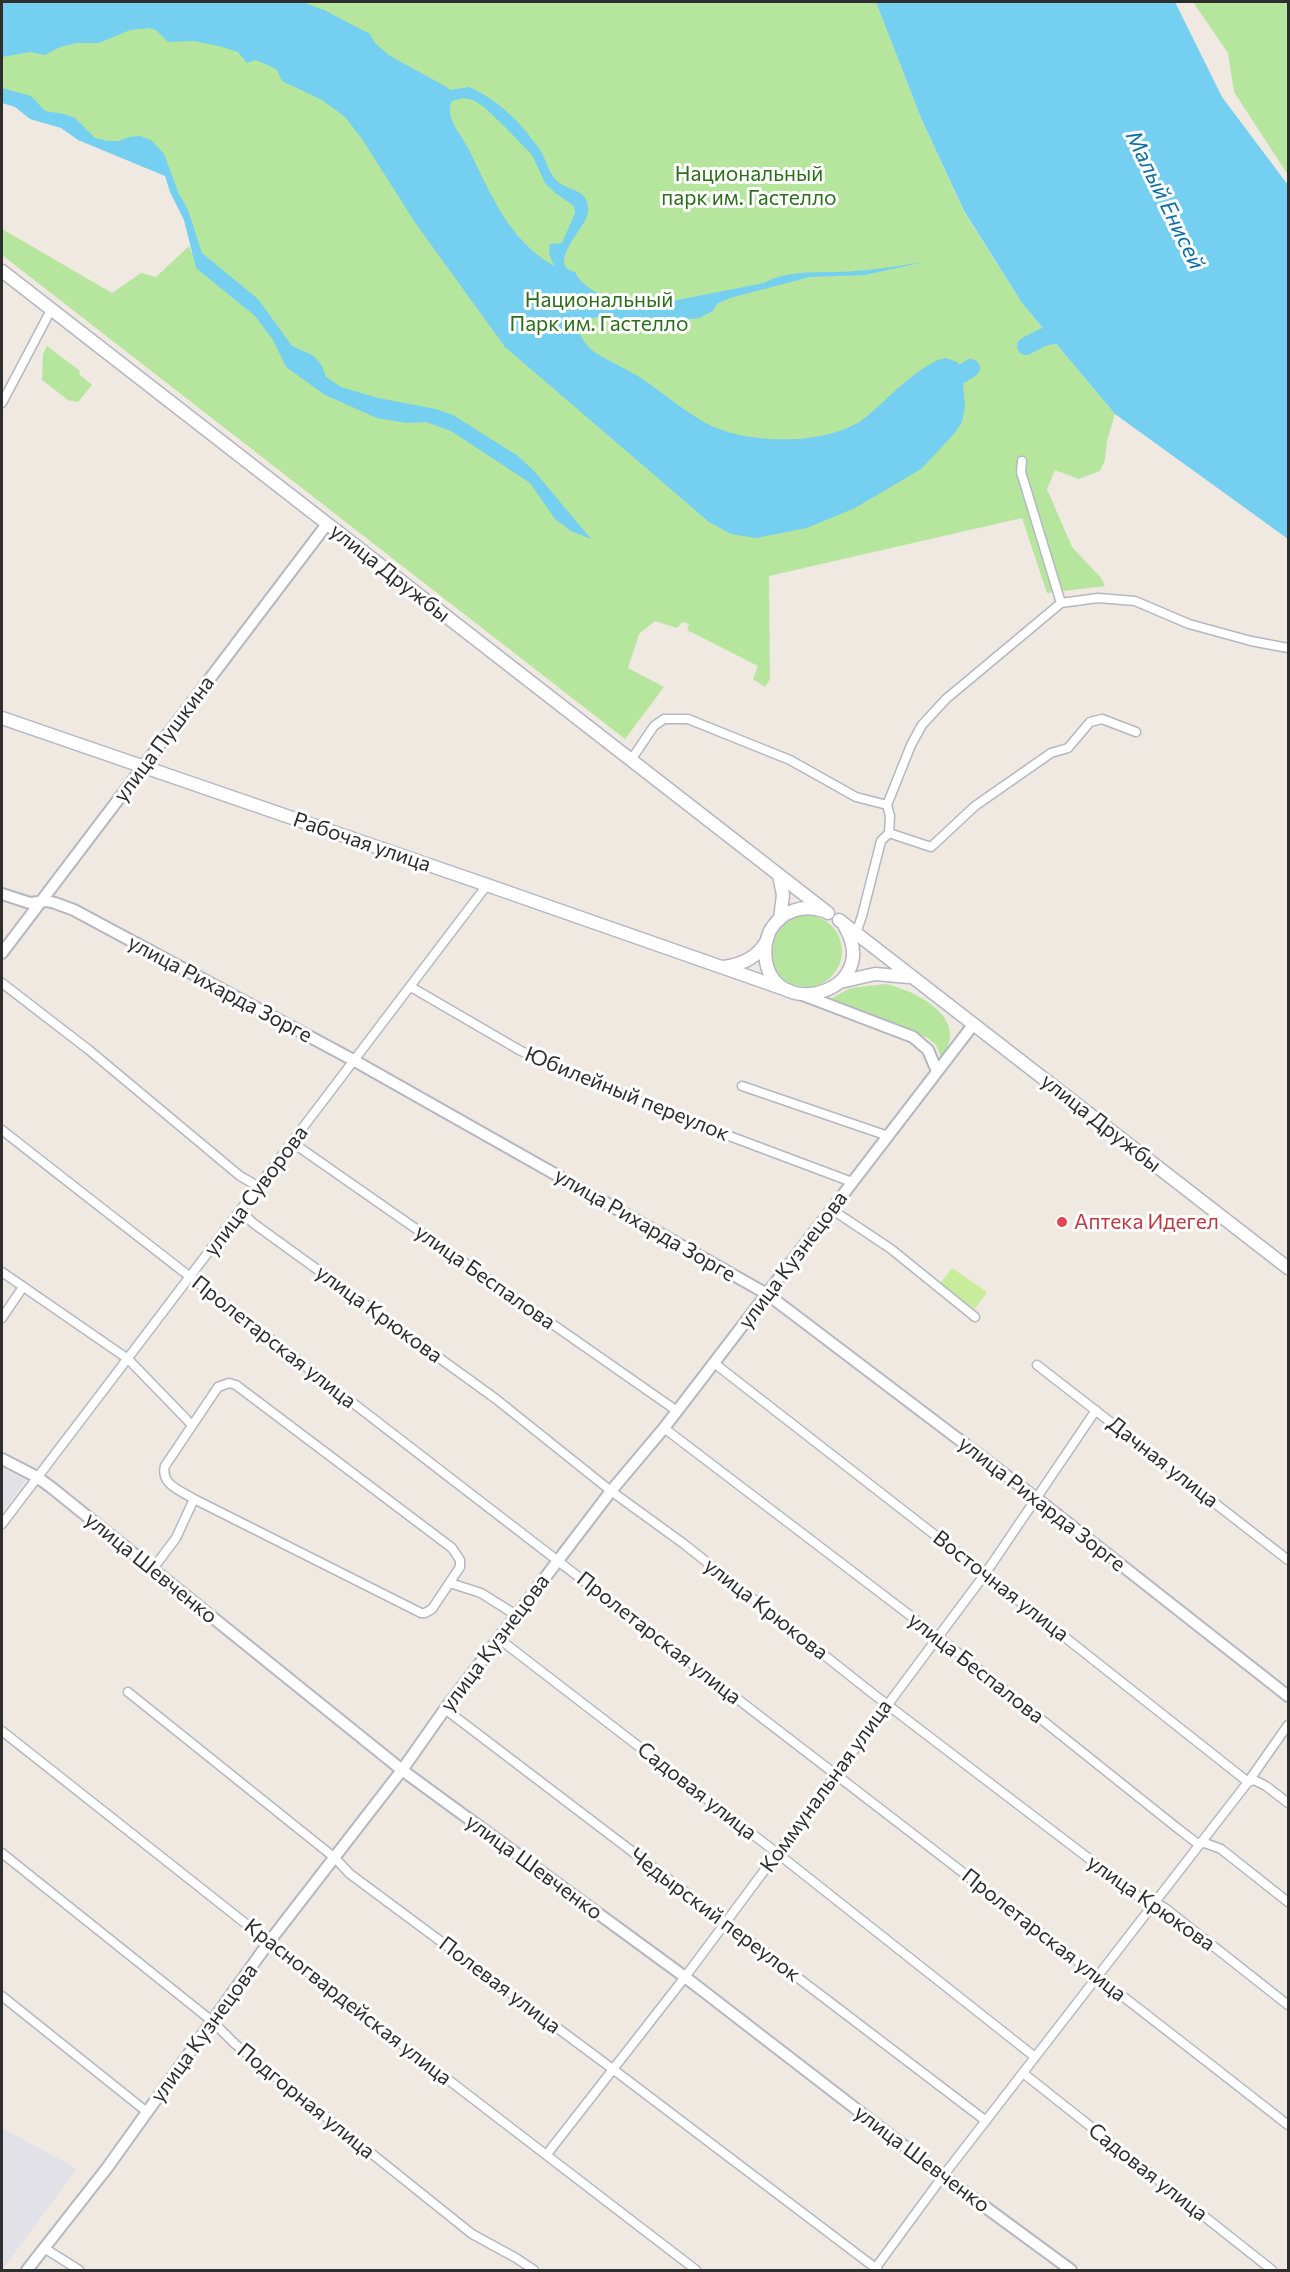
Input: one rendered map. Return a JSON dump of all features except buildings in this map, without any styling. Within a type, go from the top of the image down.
[{"type":"main road","name":"улица Дружбы","points":[[2,271],[833,916]]},
{"type":"main road","name":"Рабочая улица","points":[[2,718],[790,992]]},
{"type":"main road","points":[[779,875],[783,895],[780,919]]},
{"type":"main road","points":[[840,982],[849,968],[854,940],[833,916],[816,909],[803,908],[790,912],[771,928],[766,942],[765,957],[769,971],[778,983],[790,992],[803,995],[823,993],[840,982],[875,974],[913,978]]},
{"type":"main road","name":"улица Дружбы","points":[[854,940],[913,978],[1288,1268]]},
{"type":"main road","points":[[722,967],[742,963],[766,942]]},
{"type":"street","points":[[2,403],[51,310]]},
{"type":"street","points":[[1022,461],[1021,472],[1061,603]]},
{"type":"street","name":"улица Пушкина","points":[[2,953],[327,524]]},
{"type":"street","points":[[854,940],[863,914],[881,841],[889,833],[890,816],[887,805],[911,745],[922,725],[935,710],[1007,646],[1061,603],[1098,598],[1135,601],[1189,624],[1251,641],[1288,648]]},
{"type":"street","points":[[631,760],[654,726],[664,719],[688,719],[790,760],[856,798],[887,805]]},
{"type":"street","points":[[889,833],[931,847],[975,806],[1051,753],[1068,748],[1090,722],[1102,719],[1136,732]]},
{"type":"street","name":"улица Суворова","points":[[2,1524],[487,885]]},
{"type":"street","name":"улица Рихарда Зорге","points":[[2,894],[21,901],[39,903],[47,901],[74,910],[355,1061],[767,1294],[1036,1498],[1288,1696]]},
{"type":"street","points":[[2,983],[89,1050],[240,1176],[259,1187]]},
{"type":"street","name":"Юбилейный переулок","points":[[411,987],[521,1051],[660,1110],[852,1182]]},
{"type":"street","points":[[803,995],[913,1037],[928,1050],[938,1071]]},
{"type":"street","name":"улица Кузнецова","points":[[27,2271],[107,2168],[270,1942],[402,1770],[498,1638],[611,1491],[664,1428],[973,1025]]},
{"type":"street","points":[[742,1086],[888,1136]]},
{"type":"street","name":"Пролетарская улица","points":[[2,1130],[190,1278],[1098,1976],[1288,2125]]},
{"type":"street","name":"улица Беспалова","points":[[293,1143],[677,1411]]},
{"type":"street","points":[[831,1209],[891,1249],[975,1317]]},
{"type":"street","name":"улица Крюкова","points":[[241,1211],[253,1223],[496,1399],[886,1704],[1151,1905],[1158,1904],[1165,1908],[1288,2005]]},
{"type":"street","points":[[2,1272],[128,1359],[192,1425]]},
{"type":"street","points":[[2,1318],[24,1287]]},
{"type":"street","name":"Восточная улица","points":[[714,1363],[1248,1782],[1254,1780],[1260,1782],[1288,1803]]},
{"type":"street","name":"Дачная улица","points":[[1037,1365],[1288,1560]]},
{"type":"street","points":[[229,1383],[236,1385],[452,1548],[460,1560],[460,1568],[432,1609],[421,1613],[194,1499],[170,1484],[163,1472],[192,1425],[218,1388],[229,1383]]},
{"type":"street","name":"Коммунальная улица","points":[[547,2154],[685,1977],[724,1921],[985,1574],[1096,1410]]},
{"type":"street","name":"улица Беспалова","points":[[664,1428],[937,1636],[1198,1844],[1214,1845],[1221,1849],[1288,1902]]},
{"type":"street","name":"улица Шевченко","points":[[2,1459],[37,1477],[402,1770],[685,1977],[943,2176],[1071,2271]]},
{"type":"street","points":[[152,1570],[176,1538],[194,1499]]},
{"type":"street","points":[[450,1583],[481,1593],[516,1615]]},
{"type":"street","name":"Садовая улица","points":[[498,1638],[777,1853],[1035,2057]]},
{"type":"street","name":"Полевая улица","points":[[128,1692],[335,1858],[350,1874],[614,2070],[876,2270]]},
{"type":"street","name":"Чедырский переулок","points":[[445,1709],[986,2121]]},
{"type":"street","points":[[876,2270],[943,2176],[1248,1782],[1288,1725]]},
{"type":"street","name":"Красногвардейская улица","points":[[2,1731],[270,1942],[696,2271]]},
{"type":"street","name":"Подгорная улица","points":[[2,1853],[472,2234],[516,2258],[534,2271]]},
{"type":"street","points":[[2,1996],[147,2112]]},
{"type":"street","name":"Садовая улица","points":[[1023,2073],[1272,2271]]},
{"type":"street","points":[[44,2248],[79,2271]]},
{"type":"shaded area","points":[[2,1468],[26,1480],[2,1513]]},
{"type":"shaded area","points":[[2,2128],[77,2169],[2,2270]]},
{"type":"green space","name":"Национальный Парк им. Гастелло","points":[[2,2],[876,2],[921,118],[964,212],[1022,303],[1115,414],[1107,441],[1105,460],[1100,471],[1079,479],[1055,470],[1047,489],[1072,547],[1101,578],[1105,586],[1047,593],[1022,518],[769,576],[770,679],[765,687],[753,679],[758,666],[687,630],[689,624],[682,622],[677,628],[655,621],[639,634],[628,668],[664,687],[625,739],[2,255],[2,229],[112,293],[141,273],[156,277],[189,246],[192,253],[196,249],[171,173],[2,97]]},
{"type":"green space","points":[[1193,2],[1288,2],[1288,175],[1234,92],[1228,53]]},
{"type":"green space","points":[[47,346],[80,371],[79,374],[92,385],[78,402],[68,400],[42,380],[43,354]]},
{"type":"green space","points":[[806,915],[826,921],[836,931],[842,951],[836,971],[826,981],[806,987],[786,981],[776,971],[770,951],[776,931],[786,921]]},
{"type":"green space","points":[[886,984],[916,995],[943,1016],[950,1034],[943,1062],[936,1045],[928,1038],[828,1000],[851,988]]},
{"type":"green space","points":[[952,1268],[987,1292],[975,1309],[939,1285]]},
{"type":"water","points":[[2,2],[302,2],[324,10],[370,34],[375,43],[390,56],[450,90],[469,87],[480,92],[518,122],[540,150],[555,179],[585,197],[588,214],[569,246],[564,262],[567,268],[575,272],[583,283],[597,293],[630,301],[655,297],[658,301],[651,305],[655,307],[672,301],[764,283],[785,275],[881,269],[924,262],[865,275],[810,277],[730,298],[717,304],[713,311],[699,318],[646,324],[597,317],[581,321],[577,325],[585,342],[605,359],[638,376],[704,422],[721,430],[741,435],[786,439],[831,434],[850,427],[866,417],[926,366],[946,358],[957,362],[962,370],[965,407],[962,422],[954,434],[921,469],[855,508],[807,528],[756,538],[731,534],[709,522],[505,347],[416,224],[362,139],[345,117],[322,100],[282,81],[277,70],[255,60],[247,63],[238,52],[219,46],[193,41],[168,42],[156,30],[149,28],[130,30],[99,43],[77,43],[60,47],[45,55],[30,52],[2,57]],"holes":[[[463,98],[473,100],[484,107],[532,155],[545,183],[574,206],[575,213],[562,243],[550,244],[549,253],[554,266],[524,243],[512,229],[454,125],[450,113],[452,101]]]},
{"type":"water","name":"Малый Енисей","points":[[876,2],[1175,2],[1222,97],[1288,185],[1288,539],[1115,414],[1022,303],[964,211],[921,118]]},
{"type":"water","points":[[2,88],[31,96],[45,111],[75,118],[95,138],[119,141],[140,136],[151,140],[164,154],[179,194],[188,210],[202,253],[258,299],[292,346],[314,356],[322,366],[326,377],[341,387],[453,415],[518,456],[535,472],[591,539],[571,531],[555,519],[530,483],[451,431],[426,422],[407,423],[377,418],[325,395],[286,367],[273,340],[255,316],[196,268],[184,220],[165,176],[78,140],[61,128],[30,119],[15,107],[2,103]]},
{"type":"waterway","points":[[1026,346],[1044,337],[1072,331]]},
{"type":"waterway","points":[[942,386],[971,368]]},
{"type":"place","name":"Аптека Идегел","points":[[1062,1222]]},
{"type":"park label","name":"Национальный парк им. Гастелло","points":[[749,186]]}]
